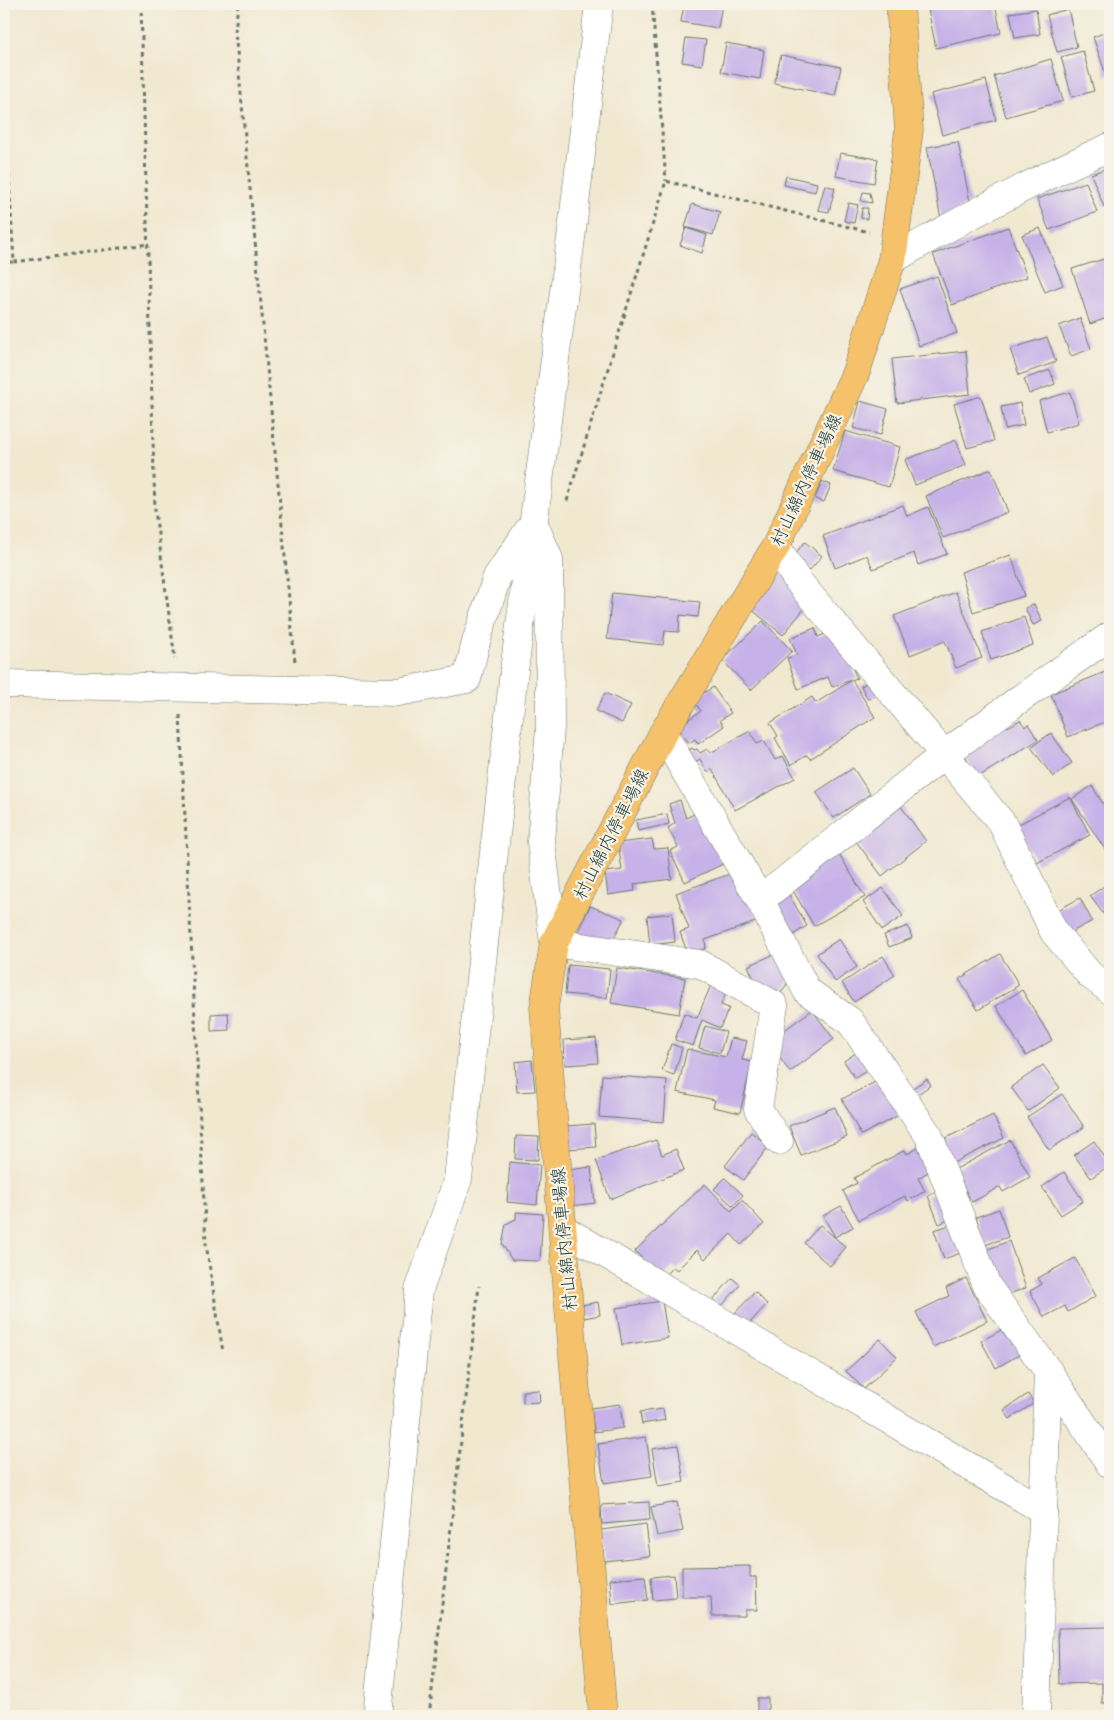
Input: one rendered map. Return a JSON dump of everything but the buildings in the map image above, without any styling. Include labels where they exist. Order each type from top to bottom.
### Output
[{"type":"main road","name":"村山綿内停車場線","points":[[603,1716],[544,1008],[554,943],[663,733],[776,546],[856,372],[893,249],[909,130],[900,4]]},
{"type":"street","points":[[377,1716],[387,1634],[419,1290],[458,1179],[514,671],[571,238],[599,4]]},
{"type":"street","points":[[893,249],[972,214],[1059,169],[1110,146]]},
{"type":"street","points":[[4,684],[398,692],[467,679],[476,642],[497,578],[533,522]]},
{"type":"street","points":[[533,522],[549,559],[550,728],[541,842],[554,943],[700,964],[774,1005],[758,1109],[779,1141]]},
{"type":"street","points":[[776,546],[797,580],[1002,823],[1054,932],[1090,974],[1110,990]]},
{"type":"street","points":[[760,900],[945,754],[1110,636]]},
{"type":"street","points":[[663,733],[760,900],[807,991],[850,1021],[929,1136],[987,1286],[1048,1371],[1110,1464]]},
{"type":"street","points":[[563,1229],[1043,1510]]},
{"type":"street","points":[[1036,1716],[1048,1371]]},
{"type":"path","points":[[141,4],[155,511],[179,687],[206,1244],[223,1352]]},
{"type":"path","points":[[238,4],[234,31],[298,690]]},
{"type":"path","points":[[566,502],[666,181],[652,4]]},
{"type":"path","points":[[4,95],[14,262]]},
{"type":"path","points":[[666,181],[893,249]]},
{"type":"path","points":[[4,262],[148,244]]},
{"type":"path","points":[[429,1716],[479,1286]]}]
